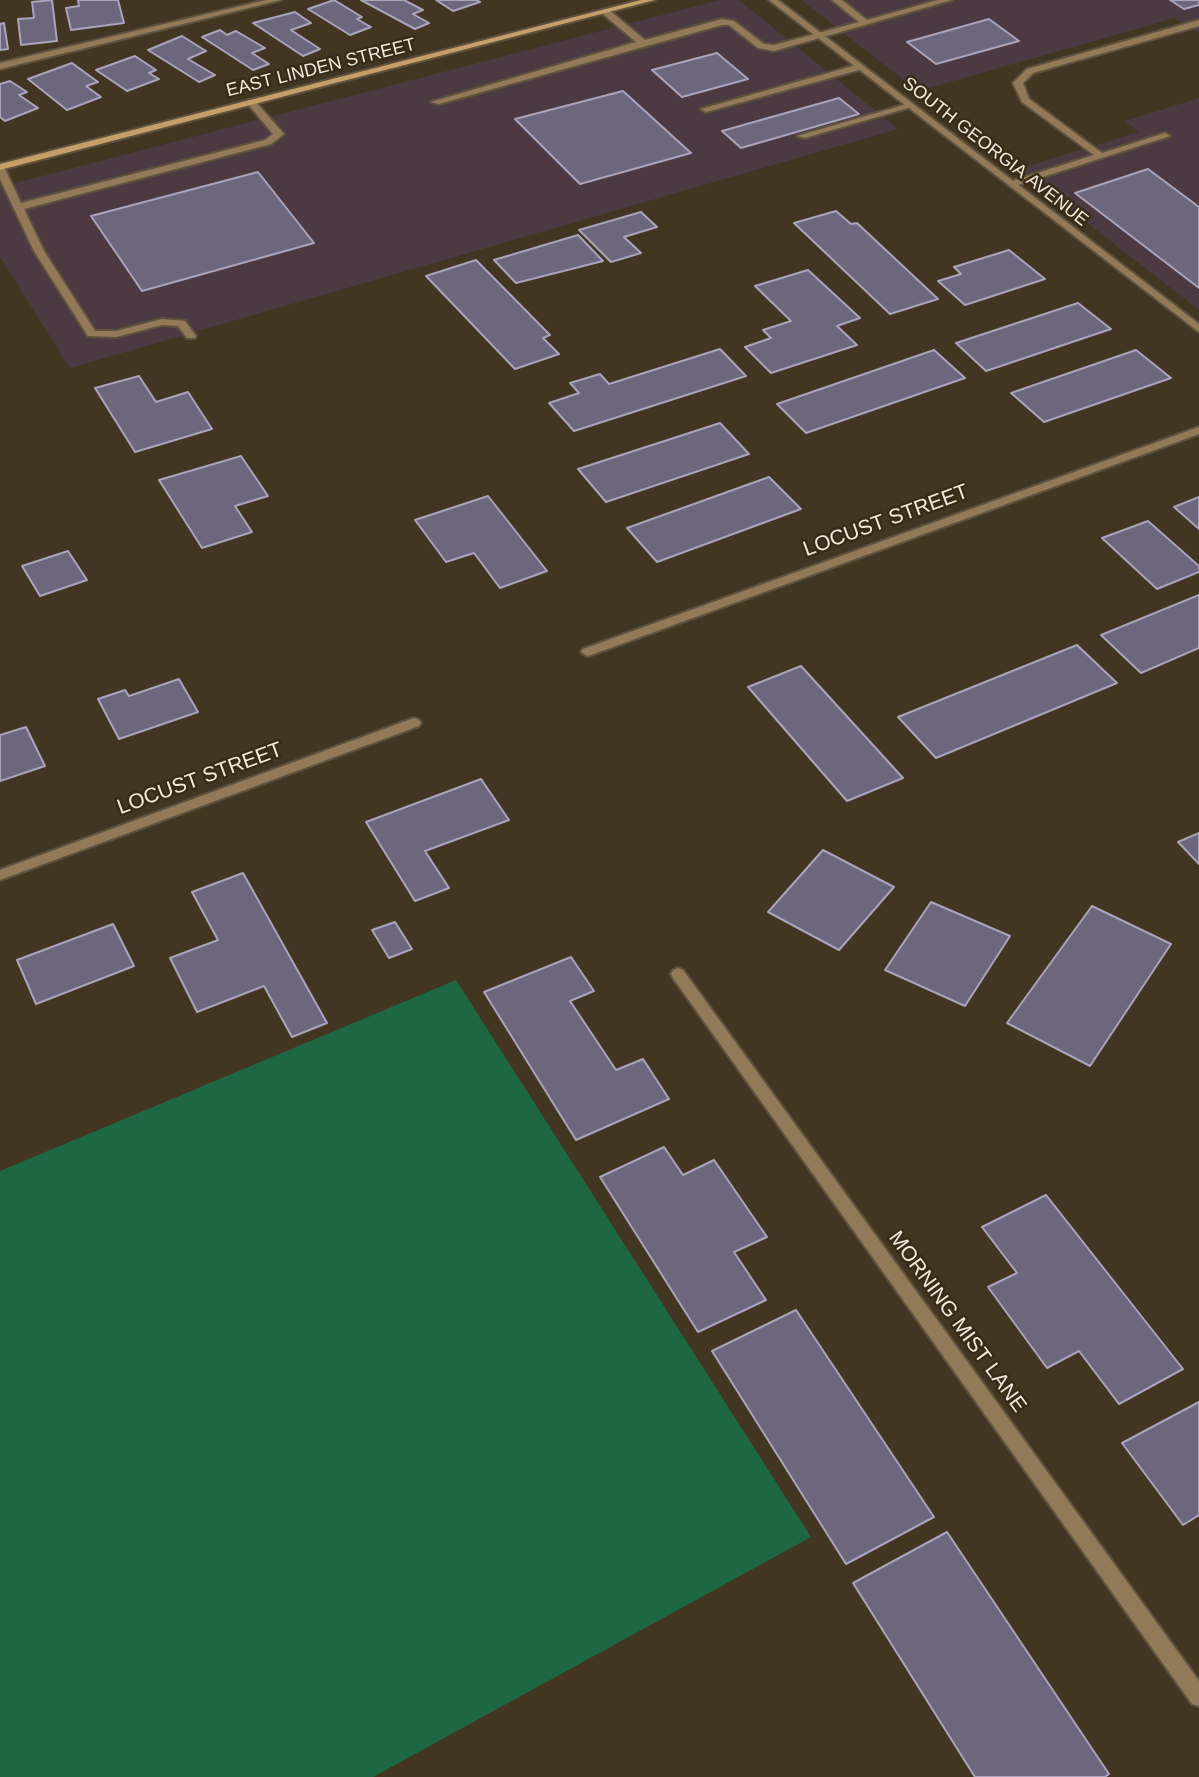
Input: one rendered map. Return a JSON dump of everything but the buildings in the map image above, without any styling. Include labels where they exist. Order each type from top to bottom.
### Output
[{"type":"main road","name":"EAST LINDEN STREET","points":[[0,168],[651,0]]},
{"type":"street","points":[[0,66],[277,0]]},
{"type":"street","name":"SOUTH GEORGIA AVENUE","points":[[773,0],[1199,329]]},
{"type":"street","points":[[836,0],[866,22]]},
{"type":"street","points":[[436,102],[722,22],[732,23],[761,46],[774,48],[948,0]]},
{"type":"street","points":[[606,12],[643,43]]},
{"type":"street","points":[[1101,156],[1025,100],[1018,83],[1030,71],[1199,23]]},
{"type":"street","points":[[706,109],[860,67]]},
{"type":"street","points":[[18,206],[268,142],[279,134],[251,102]]},
{"type":"street","points":[[802,136],[910,106]]},
{"type":"street","points":[[1012,184],[1165,136]]},
{"type":"street","points":[[0,168],[39,251],[92,334],[116,334],[162,322],[181,323],[191,335]]},
{"type":"street","name":"LOCUST STREET","points":[[587,652],[1199,430]]},
{"type":"street","name":"LOCUST STREET","points":[[0,875],[414,723]]},
{"type":"street","name":"MORNING MIST LANE","points":[[678,974],[1199,1697]]},
{"type":"shaded area","points":[[720,0],[739,0],[898,129],[70,368],[0,257],[0,187]]},
{"type":"shaded area","points":[[801,0],[1199,0],[1199,33],[1175,18],[918,91]]},
{"type":"shaded area","points":[[1199,98],[1199,310],[1018,169],[1139,132],[1125,121]]},
{"type":"green space","points":[[456,980],[811,1537],[373,1777],[0,1777],[0,1171]]}]
